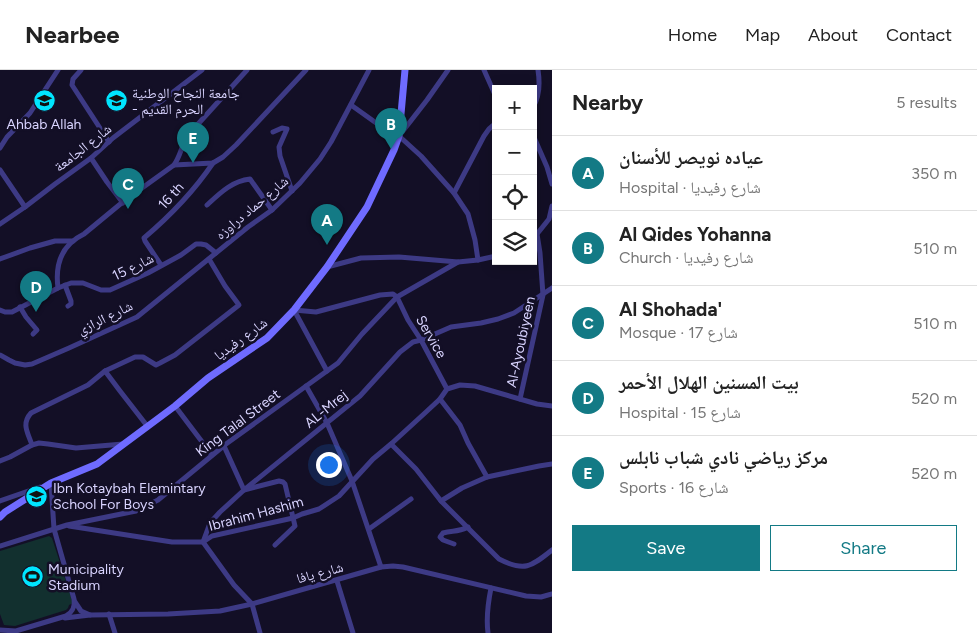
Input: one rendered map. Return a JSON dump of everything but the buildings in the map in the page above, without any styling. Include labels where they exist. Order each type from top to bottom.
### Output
[{"type":"main road","name":"شارع رفيديا","points":[[0,517],[51,483],[97,464],[126,444],[208,378],[267,338],[294,310],[327,267],[367,207],[394,150],[399,136],[405,70]]},
{"type":"street","points":[[0,148],[30,112],[58,70]]},
{"type":"street","points":[[81,70],[73,78],[72,85],[109,142]]},
{"type":"street","name":"شارع الجامعة","points":[[0,224],[26,208],[202,70]]},
{"type":"street","points":[[58,288],[56,275],[59,263],[63,252],[73,240],[174,165],[184,140],[248,70]]},
{"type":"street","points":[[174,165],[213,163],[228,153],[306,70]]},
{"type":"street","name":"شارع حماد دراوزه","points":[[209,259],[272,210],[305,178],[324,154],[369,70]]},
{"type":"street","points":[[399,136],[448,70]]},
{"type":"street","points":[[484,70],[492,88]]},
{"type":"street","points":[[537,97],[538,70]]},
{"type":"street","points":[[351,105],[379,125],[399,136],[421,156],[454,193],[468,214],[478,260]]},
{"type":"street","points":[[454,193],[484,136],[492,127]]},
{"type":"street","points":[[273,132],[282,128],[287,129],[279,147],[280,156],[292,191]]},
{"type":"street","points":[[537,144],[552,184]]},
{"type":"street","points":[[91,158],[123,203]]},
{"type":"street","name":"16 th","points":[[161,266],[144,238],[172,213],[213,163]]},
{"type":"street","points":[[0,170],[26,208]]},
{"type":"street","points":[[207,205],[222,191],[242,180],[250,178],[272,210]]},
{"type":"street","points":[[537,233],[549,218],[552,206]]},
{"type":"street","points":[[0,258],[55,241],[73,240]]},
{"type":"street","name":"Al-Ayoubiyeen","points":[[520,400],[543,295],[540,253],[537,242]]},
{"type":"street","name":"شارع 15","points":[[0,310],[10,312],[58,288],[75,282],[83,283],[98,290],[108,290],[148,273],[198,244],[206,245],[216,253]]},
{"type":"street","points":[[327,267],[361,258],[399,257],[458,262],[492,257]]},
{"type":"street","points":[[32,445],[25,424],[28,415],[88,385],[105,371],[138,357],[143,357],[153,364],[160,363],[181,350],[239,305],[209,259]]},
{"type":"street","name":"شارع الرازي","points":[[0,354],[8,360],[24,365],[32,364],[69,348],[137,317],[209,259]]},
{"type":"street","name":"King Talal Street","points":[[0,546],[66,525],[136,511],[158,500],[212,455],[338,363],[397,297],[458,262]]},
{"type":"street","points":[[65,285],[71,300],[71,304],[68,306]]},
{"type":"street","name":"AL-Mrej","points":[[203,542],[210,523],[220,512],[244,490],[360,396],[400,352],[413,342],[451,327],[498,320],[514,313],[552,288]]},
{"type":"street","points":[[294,310],[316,312],[380,295],[393,294],[397,297]]},
{"type":"street","name":"Service","points":[[397,297],[447,389]]},
{"type":"street","points":[[20,307],[37,330],[33,334]]},
{"type":"street","points":[[294,310],[327,371]]},
{"type":"street","points":[[105,371],[148,426]]},
{"type":"street","points":[[447,389],[460,385],[475,386],[520,400],[552,406]]},
{"type":"street","points":[[306,386],[327,423],[352,481],[381,567]]},
{"type":"street","name":"Ibrahim Hashim","points":[[66,525],[172,542],[203,542],[212,536],[293,518],[319,509],[338,496],[373,459],[440,398],[447,389]]},
{"type":"street","points":[[440,398],[460,425],[487,477]]},
{"type":"street","points":[[175,406],[212,455]]},
{"type":"street","points":[[0,461],[32,445],[44,443],[76,448],[126,444]]},
{"type":"street","points":[[391,444],[416,469],[441,501],[499,559],[508,564],[526,567],[552,550]]},
{"type":"street","points":[[224,446],[244,490],[279,481],[286,484],[295,526],[275,545]]},
{"type":"street","points":[[441,501],[462,488],[487,477],[552,464]]},
{"type":"street","points":[[0,501],[51,483],[54,529],[74,601],[81,611],[90,615]]},
{"type":"street","points":[[369,529],[411,499]]},
{"type":"street","points":[[454,544],[443,540],[440,537],[442,533],[461,531],[468,527]]},
{"type":"street","points":[[203,542],[234,585],[252,604],[260,633]]},
{"type":"street","name":"شارع يافا","points":[[55,619],[109,614],[168,614],[220,611],[252,604],[381,567],[393,566],[531,597],[552,594]]},
{"type":"street","points":[[337,580],[353,633]]},
{"type":"street","points":[[488,633],[488,605],[492,588]]},
{"type":"street","points":[[10,633],[70,614],[74,601]]},
{"type":"street","points":[[109,614],[115,633]]},
{"type":"street","points":[[0,630],[16,631]]},
{"type":"green space","name":"Municipality Stadium","points":[[49,536],[52,538],[73,603],[66,610],[15,626],[4,625],[0,614],[0,551]]},
{"type":"place","name":"Ahbab Allah","points":[[44,101]]},
{"type":"place","name":"جامعة النجاح الوطنية - الحرم القديم","points":[[116,101]]},
{"type":"place","name":"Al Qides Yohanna","points":[[391,149]]},
{"type":"place","name":"مركز رياضي نادي شباب نابلس","points":[[193,163]]},
{"type":"place","name":"Al Shohada'","points":[[128,209]]},
{"type":"place","name":"عياده نويصر للأسنان","points":[[327,245]]},
{"type":"place","name":"بيت المسنين الهلال الأحمر","points":[[36,312]]},
{"type":"place","name":"Ibn Kotaybah Elemintary School For Boys","points":[[37,496]]},
{"type":"place","name":"Municipality Stadium","points":[[32,577]]}]
